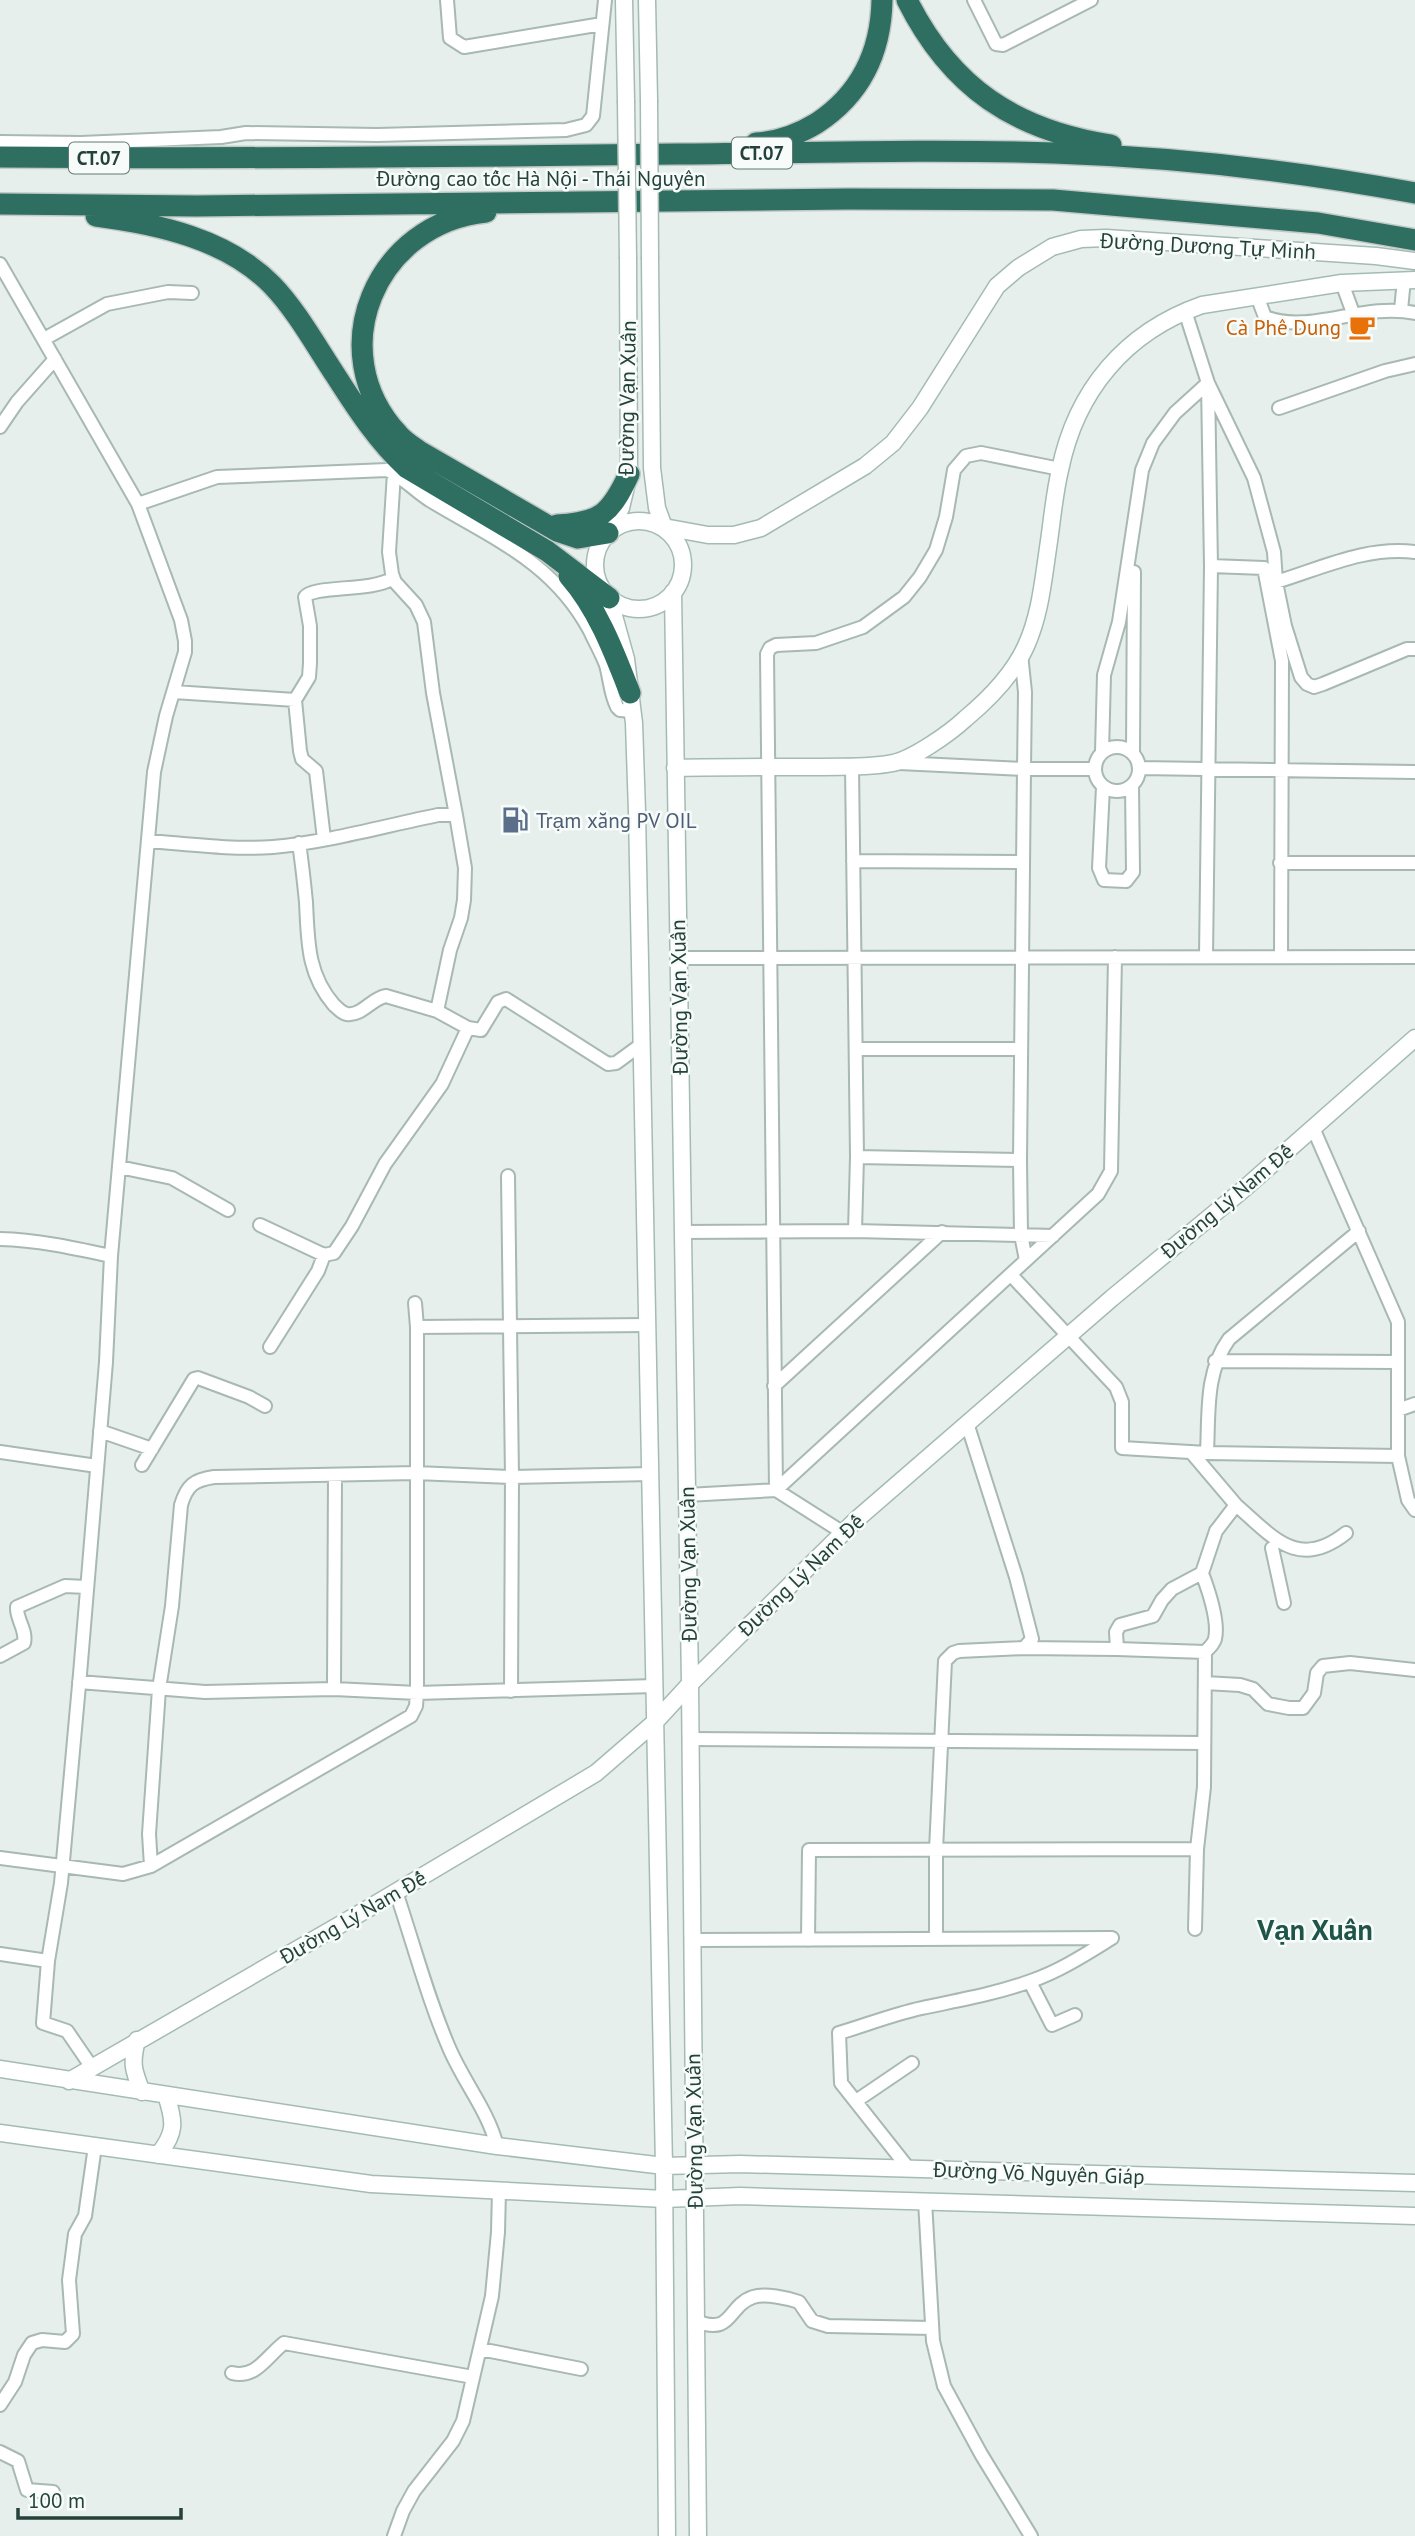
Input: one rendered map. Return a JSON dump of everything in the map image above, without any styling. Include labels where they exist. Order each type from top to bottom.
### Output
[{"type":"highway","points":[[224,159],[292,148],[762,143],[782,139],[835,111],[856,89],[870,64],[877,43],[882,0]]},
{"type":"highway","points":[[907,0],[951,68],[978,93],[1005,110],[1037,124],[1083,140],[1130,148],[1209,155],[1324,176]]},
{"type":"highway","name":"Đường cao tốc Hà Nội - Thái Nguyên","points":[[0,157],[224,159],[850,152],[1055,153],[1324,176],[1415,193]]},
{"type":"highway","points":[[608,533],[578,538],[547,525],[419,451],[399,435],[384,415],[367,378],[362,356],[362,335],[373,291],[383,273],[398,255],[422,234],[459,217],[483,213],[660,212],[849,199]]},
{"type":"highway","name":"Đường cao tốc Hà Nội - Thái Nguyên","points":[[0,204],[197,206],[849,199],[1053,200],[1318,223],[1415,240]]},
{"type":"highway","points":[[0,212],[98,216],[143,223],[173,231],[224,251],[271,285],[307,332],[369,428],[407,468],[547,551],[609,598]]},
{"type":"highway","points":[[547,525],[575,524],[605,512],[617,500],[629,474]]},
{"type":"highway","points":[[547,551],[575,583],[595,612],[611,644],[631,702]]},
{"type":"main road","name":"Đường Vạn Xuân","points":[[608,533],[621,508],[629,474],[624,0]]},
{"type":"main road","name":"Đường Vạn Xuân","points":[[647,0],[652,468],[657,508],[664,527]]},
{"type":"main road","name":"Đường Dương Tự Minh","points":[[664,527],[708,535],[734,535],[761,528],[864,466],[893,443],[920,408],[997,286],[1018,268],[1052,247],[1081,239],[1107,237],[1415,261]]},
{"type":"main road","name":"Đường Dương Tự Minh","points":[[675,768],[895,763],[954,730],[981,706],[1003,681],[1021,654],[1041,603],[1060,469],[1068,438],[1082,405],[1097,380],[1114,360],[1142,335],[1185,311],[1202,305],[1342,283],[1410,279]]},
{"type":"main road","points":[[635,520],[650,521],[664,527],[675,538],[681,551],[684,566],[681,581],[662,603],[649,608],[621,606],[609,598],[600,586],[595,566],[599,545],[608,533],[620,524],[635,520]]},
{"type":"main road","name":"Đường Vạn Xuân","points":[[673,592],[691,1739],[698,2536]]},
{"type":"main road","name":"Đường Vạn Xuân","points":[[609,598],[626,659],[637,812],[664,2166],[667,2536]]},
{"type":"main road","name":"Đường Lý Nam Đế","points":[[69,2081],[596,1773],[655,1722],[842,1532],[1068,1336],[1245,1188],[1415,1038]]},
{"type":"main road","points":[[137,2040],[132,2058],[133,2070],[142,2092]]},
{"type":"main road","name":"Đường Võ Nguyên Giáp","points":[[0,2069],[497,2146],[664,2166],[909,2169],[1415,2183]]},
{"type":"main road","points":[[158,2155],[172,2136],[173,2125],[166,2095]]},
{"type":"main road","name":"Đường Võ Nguyên Giáp","points":[[0,2133],[371,2184],[664,2199],[740,2196],[1415,2216]]},
{"type":"main road","points":[[946,2202],[947,2171]]},
{"type":"street","points":[[447,0],[450,38],[464,47],[601,24]]},
{"type":"street","points":[[0,142],[81,143],[221,137],[246,133],[377,135],[566,130],[586,125],[593,116],[601,24],[606,0]]},
{"type":"street","points":[[974,0],[999,45],[1091,0]]},
{"type":"street","points":[[0,264],[138,504],[181,620],[185,642],[185,652],[154,772],[111,1256],[100,1431],[79,1682],[62,1867],[48,1961],[43,2023],[67,2031],[93,2069]]},
{"type":"street","points":[[1401,310],[1410,279]]},
{"type":"street","points":[[1342,283],[1353,313]]},
{"type":"street","points":[[44,340],[107,304],[168,292],[192,293]]},
{"type":"street","points":[[1256,296],[1265,317],[1297,324],[1388,309],[1415,313]]},
{"type":"street","points":[[1185,311],[1208,383],[1254,478],[1272,544],[1269,568],[1282,661],[1281,957]]},
{"type":"street","points":[[0,427],[19,400],[55,359]]},
{"type":"street","points":[[1279,408],[1385,371],[1415,364]]},
{"type":"street","points":[[1134,532],[1133,754],[1139,768],[1132,786],[1121,791],[1103,787],[1095,769],[1102,752],[1104,674],[1119,622],[1142,470],[1153,443],[1175,413],[1208,383]]},
{"type":"street","points":[[1206,957],[1211,566],[1208,383]]},
{"type":"street","points":[[776,1490],[767,654],[770,648],[776,645],[816,643],[850,632],[878,617],[904,597],[936,550],[946,517],[954,470],[967,456],[981,453],[1060,469]]},
{"type":"street","points":[[138,504],[226,476],[387,470],[545,572],[564,593],[589,629],[604,659],[617,706],[620,710],[631,702]]},
{"type":"street","points":[[394,474],[389,552],[393,578],[416,605],[424,622],[433,693],[465,868],[461,918],[450,950],[437,1011]]},
{"type":"street","points":[[1276,582],[1361,555],[1388,550],[1415,552]]},
{"type":"street","points":[[1211,566],[1269,568]]},
{"type":"street","points":[[1269,568],[1276,582],[1285,626],[1301,677],[1307,684],[1314,687],[1407,649],[1415,649]]},
{"type":"street","points":[[324,839],[316,771],[302,759],[295,700],[309,677],[310,626],[304,604],[307,593],[357,587],[393,578]]},
{"type":"street","points":[[1021,654],[1025,692],[1020,1160],[1021,1235],[1027,1261]]},
{"type":"street","points":[[174,692],[295,700]]},
{"type":"street","points":[[1102,752],[1121,747],[1133,754]]},
{"type":"street","points":[[895,763],[1024,769],[1095,769]]},
{"type":"street","points":[[852,766],[857,1157],[855,1231]]},
{"type":"street","points":[[1139,768],[1415,772]]},
{"type":"street","points":[[1103,787],[1099,868],[1104,880],[1125,881],[1133,872],[1132,786]]},
{"type":"street","points":[[148,841],[225,847],[272,847],[438,815],[456,816]]},
{"type":"street","points":[[299,843],[308,949],[326,995],[341,1012],[354,1014],[378,998],[386,996],[437,1011],[468,1028],[481,1030],[498,1002],[506,999],[608,1064],[616,1063],[642,1044]]},
{"type":"street","points":[[852,861],[1022,862]]},
{"type":"street","points":[[1280,863],[1415,863]]},
{"type":"street","points":[[776,1490],[1098,1194],[1111,1171],[1115,957]]},
{"type":"street","points":[[678,958],[1415,957]]},
{"type":"street","points":[[260,1225],[287,1240],[324,1255],[330,1255],[337,1250],[385,1164],[442,1084],[468,1028]]},
{"type":"street","points":[[856,1049],[1021,1049]]},
{"type":"street","points":[[1312,1128],[1398,1322],[1398,1456],[1408,1500],[1415,1510]]},
{"type":"street","points":[[857,1157],[1020,1160]]},
{"type":"street","points":[[119,1167],[172,1178],[228,1210]]},
{"type":"street","points":[[508,1176],[512,1477],[511,1691]]},
{"type":"street","points":[[683,1232],[855,1231],[1053,1236]]},
{"type":"street","points":[[1207,1453],[1210,1384],[1216,1361],[1229,1339],[1359,1231]]},
{"type":"street","points":[[774,1385],[942,1233]]},
{"type":"street","points":[[0,1239],[61,1244],[111,1256]]},
{"type":"street","points":[[270,1347],[318,1271],[324,1255]]},
{"type":"street","points":[[1011,1275],[1116,1387],[1120,1394],[1122,1448],[1207,1453],[1398,1456]]},
{"type":"street","points":[[0,1858],[123,1874],[150,1866],[411,1716],[416,1706],[415,1303]]},
{"type":"street","points":[[417,1326],[648,1325]]},
{"type":"street","points":[[1216,1361],[1398,1362]]},
{"type":"street","points":[[142,1465],[192,1381],[198,1378],[249,1397],[265,1406]]},
{"type":"street","points":[[1398,1410],[1415,1404]]},
{"type":"street","points":[[967,1423],[1032,1639],[1024,1648]]},
{"type":"street","points":[[100,1431],[152,1448]]},
{"type":"street","points":[[0,1452],[97,1466]]},
{"type":"street","points":[[1191,1452],[1271,1541],[1284,1603]]},
{"type":"street","points":[[150,1866],[149,1834],[159,1689],[172,1606],[181,1505],[190,1484],[198,1479],[214,1477],[650,1474]]},
{"type":"street","points":[[334,1689],[335,1475]]},
{"type":"street","points":[[687,1495],[776,1490],[842,1532]]},
{"type":"street","points":[[1195,1929],[1197,1849],[1204,1787],[1205,1652],[1212,1645],[1215,1635],[1212,1608],[1202,1573],[1216,1531],[1236,1505]]},
{"type":"street","points":[[1271,1541],[1305,1551],[1325,1548],[1346,1533]]},
{"type":"street","points":[[1117,1649],[1118,1627],[1153,1616],[1172,1590],[1202,1573]]},
{"type":"street","points":[[0,1656],[24,1643],[25,1634],[17,1607],[65,1586],[87,1587]]},
{"type":"street","points":[[936,1939],[936,1850],[944,1667],[948,1656],[958,1651],[1024,1648],[1205,1652]]},
{"type":"street","points":[[1205,1683],[1240,1685],[1253,1689],[1268,1704],[1303,1708],[1314,1693],[1317,1673],[1323,1666],[1350,1663],[1415,1670]]},
{"type":"street","points":[[79,1682],[205,1692],[334,1689],[416,1693],[655,1686]]},
{"type":"street","points":[[691,1739],[1204,1743]]},
{"type":"street","points":[[808,1940],[809,1850],[1197,1849]]},
{"type":"street","points":[[396,1892],[442,2031],[457,2066],[490,2120],[497,2146]]},
{"type":"street","points":[[692,1940],[1111,1938],[1079,1959],[1030,1982],[990,1995],[921,2008],[839,2033],[841,2083],[909,2169]]},
{"type":"street","points":[[0,1954],[48,1961]]},
{"type":"street","points":[[1030,1982],[1052,2025],[1075,2015]]},
{"type":"street","points":[[856,2101],[912,2063]]},
{"type":"street","points":[[0,2404],[15,2382],[28,2348],[36,2341],[65,2342],[73,2334],[69,2280],[75,2234],[85,2216],[95,2147]]},
{"type":"street","points":[[394,2536],[414,2491],[458,2433],[492,2296],[499,2190]]},
{"type":"street","points":[[925,2201],[932,2328],[935,2355],[944,2386],[981,2454],[1031,2536]]},
{"type":"street","points":[[696,2321],[709,2326],[723,2325],[747,2300],[763,2296],[799,2302],[812,2321],[828,2326],[932,2328]]},
{"type":"street","points":[[232,2373],[241,2376],[251,2373],[284,2343],[473,2377]]},
{"type":"street","points":[[480,2349],[581,2369]]},
{"type":"street","points":[[0,2452],[18,2461],[27,2490],[53,2492]]},
{"type":"place","name":"Cà Phê Dung","points":[[1362,327]]},
{"type":"place","name":"Trạm xăng PV OIL","points":[[515,820]]},
{"type":"district","name":"Vạn Xuân","points":[[1315,1929]]}]
